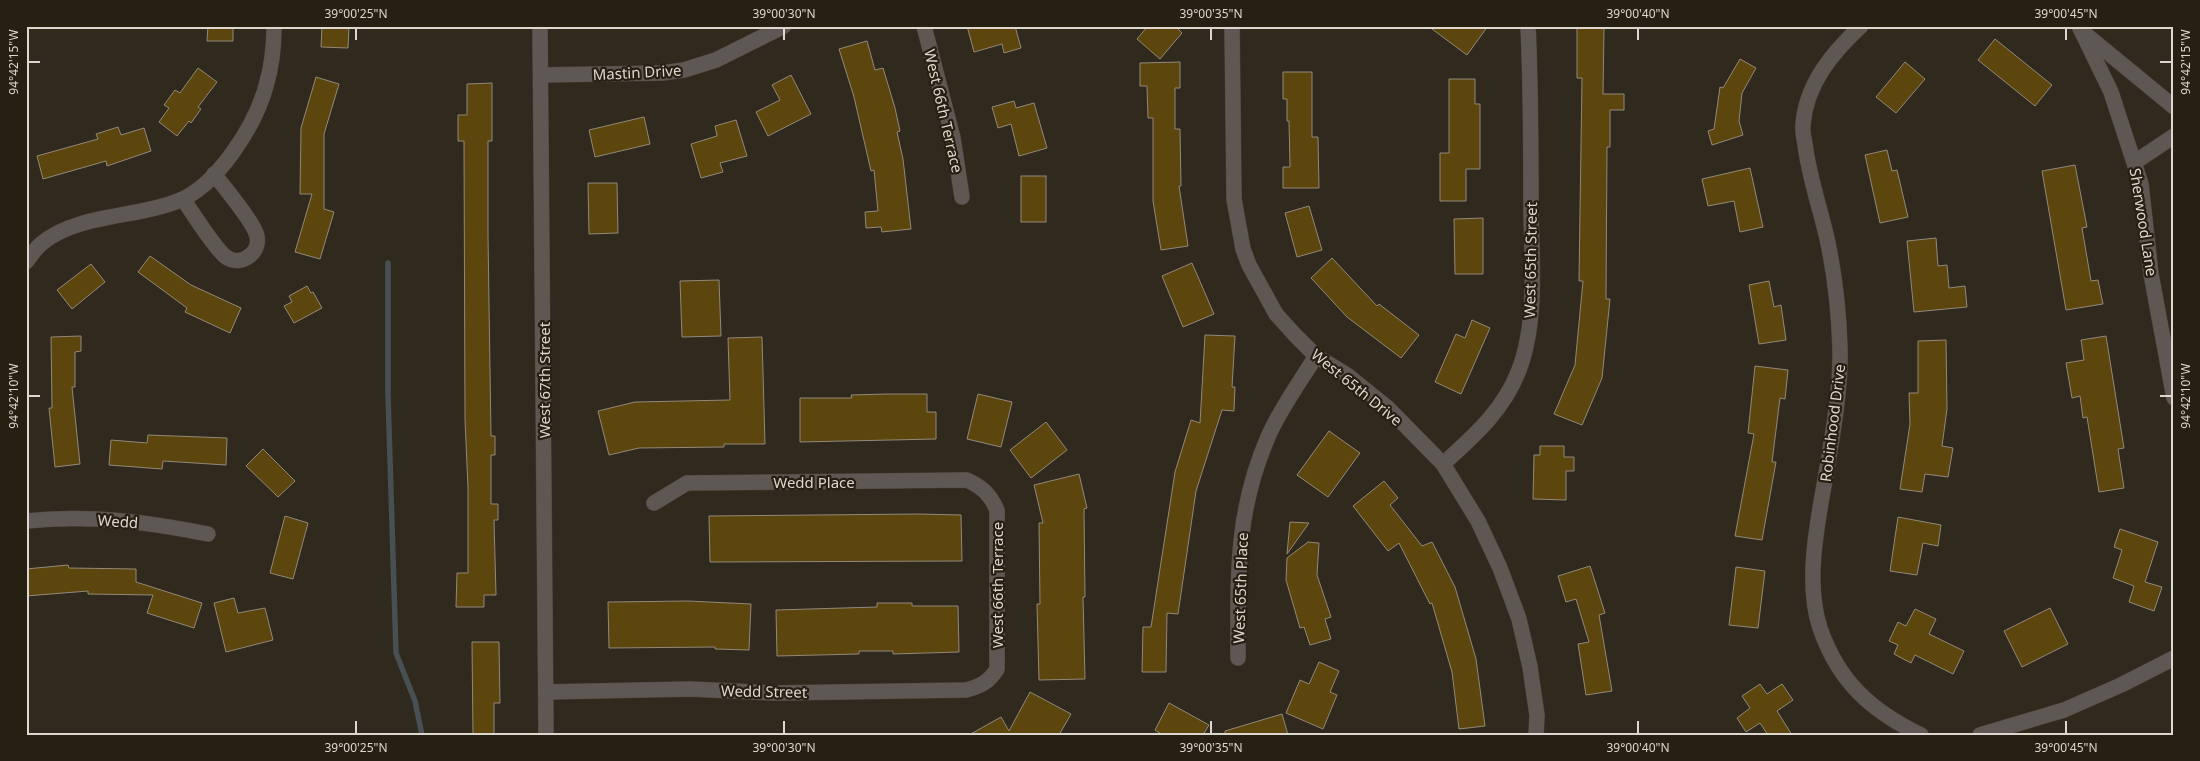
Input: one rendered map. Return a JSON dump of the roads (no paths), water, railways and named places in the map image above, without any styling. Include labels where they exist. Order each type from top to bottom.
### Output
[{"type":"street","points":[[26,262],[40,245],[58,233],[88,222],[141,212],[182,199],[198,190],[235,148],[256,113],[266,87],[274,51],[274,26]]},
{"type":"street","name":"West 67th Street","points":[[540,26],[546,735]]},
{"type":"street","name":"Mastin Drive","points":[[541,75],[662,73],[684,70],[716,60],[784,26]]},
{"type":"street","name":"West 66th Terrace","points":[[924,26],[953,138],[962,197]]},
{"type":"street","name":"West 65th Drive","points":[[1232,26],[1234,199],[1243,249],[1265,297],[1276,314],[1316,356],[1347,375],[1388,408],[1443,464],[1478,521],[1500,568],[1518,619],[1530,667],[1537,715],[1536,735]]},
{"type":"street","name":"West 65th Street","points":[[1443,464],[1485,426],[1504,400],[1519,371],[1528,339],[1532,280],[1528,26]]},
{"type":"street","name":"Robinhood Drive","points":[[1861,26],[1840,46],[1820,72],[1808,98],[1802,126],[1807,162],[1828,244],[1834,280],[1840,348],[1838,388],[1814,554],[1814,590],[1820,626],[1833,660],[1850,684],[1894,722],[1922,735]]},
{"type":"street","points":[[2078,27],[2174,107]]},
{"type":"street","name":"Sherwood Lane","points":[[2078,27],[2111,92],[2141,184],[2151,274],[2174,398]]},
{"type":"street","points":[[2135,162],[2174,136]]},
{"type":"street","points":[[182,199],[225,256],[238,260],[250,256],[257,245],[256,232],[214,174]]},
{"type":"street","name":"West 65th Place","points":[[1238,658],[1238,566],[1242,520],[1252,480],[1268,436],[1316,356]]},
{"type":"street","name":"Wedd Place","points":[[654,503],[687,483],[966,480],[978,486]]},
{"type":"street","name":"West 66th Terrace","points":[[978,486],[991,496],[997,510],[997,669],[990,680],[982,686]]},
{"type":"street","name":"Wedd","points":[[26,521],[68,519],[124,520],[208,534]]},
{"type":"street","points":[[1980,735],[2064,710],[2121,685],[2174,658]]},
{"type":"street","name":"Wedd Street","points":[[546,692],[690,689],[776,693],[966,690],[982,686]]},
{"type":"waterway","points":[[388,263],[388,395],[396,653],[415,701],[422,735]]}]
